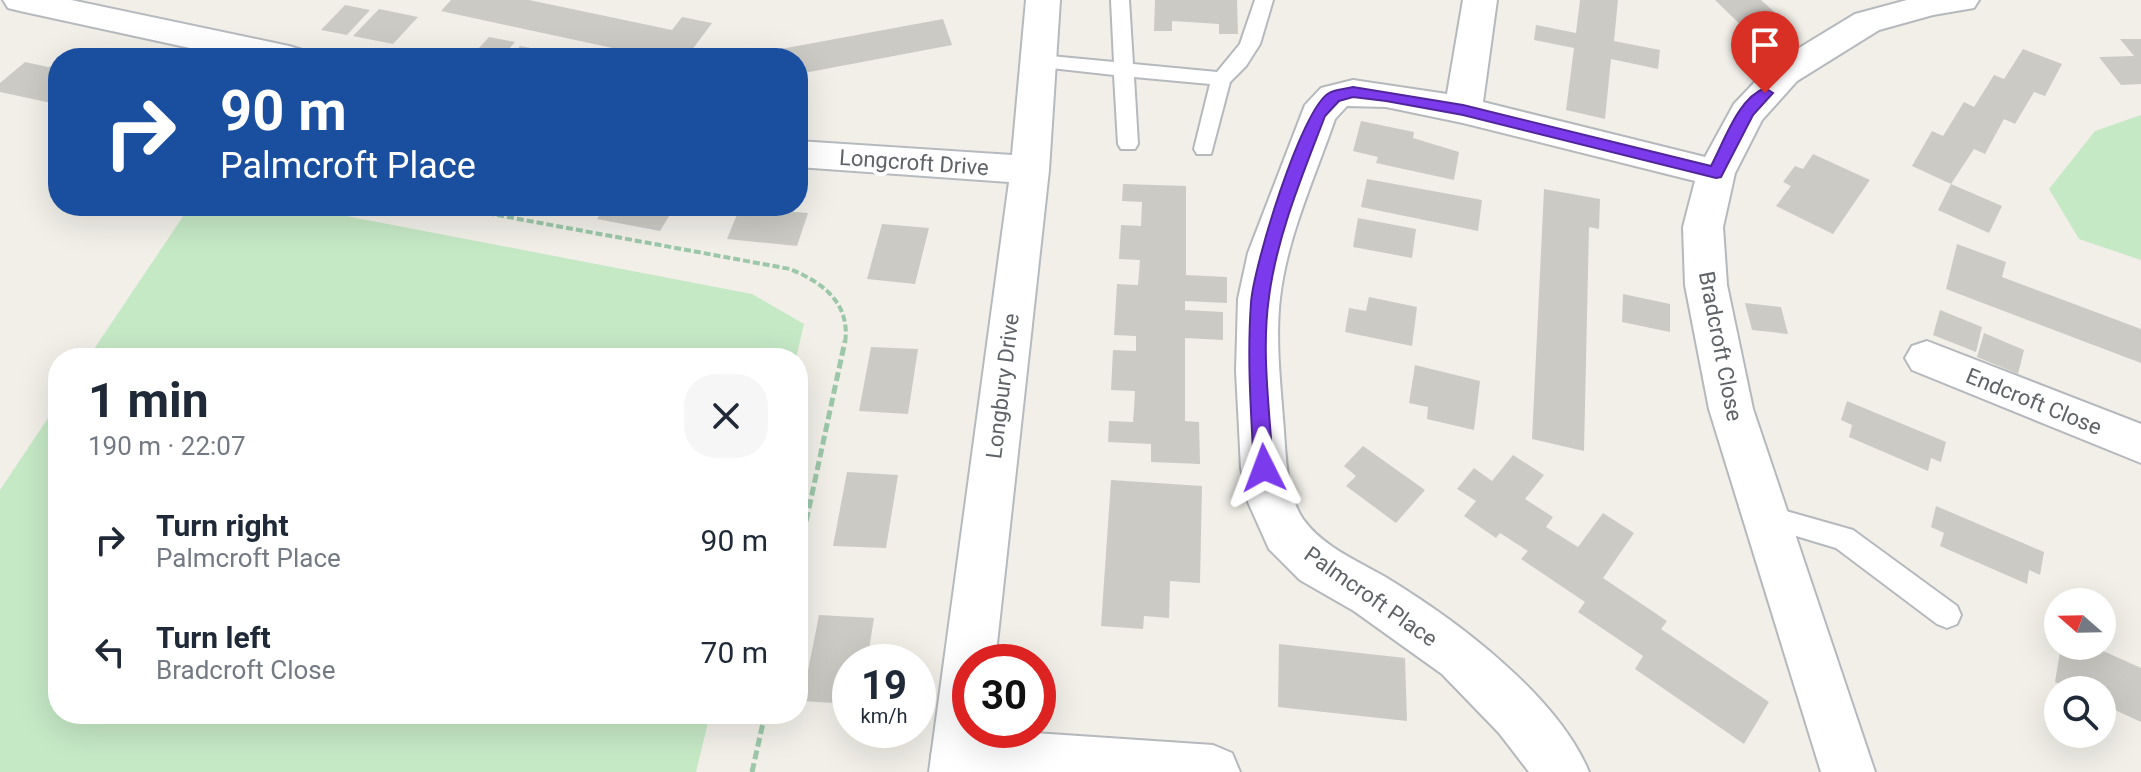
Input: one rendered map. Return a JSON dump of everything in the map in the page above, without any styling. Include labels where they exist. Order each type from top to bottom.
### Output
[{"type":"street","points":[[20,0],[243,48]]},
{"type":"street","name":"Longbury Drive","points":[[957,764],[1030,170],[1043,0]]},
{"type":"street","points":[[1463,110],[1480,0]]},
{"type":"street","name":"Bradcroft Close","points":[[1848,772],[1731,409],[1706,285],[1703,227],[1716,173],[1747,113],[1784,73],[1853,11],[1962,0]]},
{"type":"street","name":"Palmcroft Place","points":[[1562,772],[1518,715],[1460,657],[1371,595],[1317,564],[1286,534],[1272,502],[1264,468],[1258,371],[1259,299],[1268,253],[1318,114],[1334,97],[1353,92],[1463,110],[1716,173]]},
{"type":"street","name":"Longcroft Drive","points":[[808,155],[1030,170]]},
{"type":"street","name":"Endcroft Close","points":[[1927,358],[2141,444]]},
{"type":"street","points":[[957,764],[1213,772]]},
{"type":"lane","points":[[1120,0],[1128,144]]},
{"type":"lane","points":[[1204,149],[1221,79],[1240,62],[1254,40],[1264,0]]},
{"type":"lane","points":[[1040,61],[1221,79]]},
{"type":"lane","points":[[1765,516],[1844,538],[1947,615]]},
{"type":"path","points":[[502,216],[790,269],[818,280],[833,292],[842,307],[846,337],[808,513]]},
{"type":"path","points":[[752,772],[763,724]]},
{"type":"green space","points":[[2141,115],[2141,260],[2079,239],[2049,189],[2095,131]]},
{"type":"green space","points":[[183,216],[346,216],[752,294],[804,324],[798,348],[95,348]]},
{"type":"green space","points":[[48,418],[48,724],[708,724],[696,772],[0,772],[0,490]]},
{"type":"building","points":[[451,0],[529,0],[672,30],[682,17],[712,23],[693,48],[613,48],[441,11]]},
{"type":"building","points":[[1155,0],[1237,0],[1238,34],[1219,34],[1219,24],[1172,21],[1172,31],[1154,31]]},
{"type":"building","points":[[1580,0],[1618,0],[1614,41],[1660,50],[1658,69],[1611,59],[1605,119],[1566,110],[1574,48],[1534,40],[1536,25],[1576,33]]},
{"type":"building","points":[[1715,0],[1761,0],[1780,17],[1771,19],[1777,25],[1749,33]]},
{"type":"building","points":[[345,5],[370,10],[347,35],[321,30]]},
{"type":"building","points":[[379,9],[418,17],[393,44],[353,36]]},
{"type":"building","points":[[943,19],[952,45],[808,72],[808,48],[786,48]]},
{"type":"building","points":[[489,37],[515,42],[510,48],[479,48]]},
{"type":"building","points":[[2120,39],[2141,39],[2141,84],[2121,85],[2099,57],[2134,56]]},
{"type":"building","points":[[2023,49],[2062,64],[2045,96],[2034,92],[2015,124],[2004,119],[1985,154],[1974,149],[1951,184],[1912,166],[1932,131],[1943,136],[1964,102],[1974,107],[1994,75],[2004,79]]},
{"type":"building","points":[[25,62],[48,67],[48,102],[0,92],[0,83]]},
{"type":"building","points":[[1361,121],[1414,132],[1413,138],[1459,152],[1454,180],[1376,163],[1378,157],[1353,151]]},
{"type":"building","points":[[1813,154],[1870,180],[1833,234],[1776,206],[1791,186],[1783,182],[1795,166],[1803,169]]},
{"type":"building","points":[[1367,179],[1482,200],[1478,231],[1361,207]]},
{"type":"building","points":[[1123,184],[1186,186],[1186,275],[1227,277],[1227,303],[1185,301],[1185,310],[1223,312],[1223,340],[1185,338],[1185,421],[1199,422],[1200,464],[1151,462],[1151,444],[1108,442],[1109,421],[1133,422],[1134,409],[1135,391],[1111,390],[1113,350],[1136,351],[1136,336],[1114,335],[1117,284],[1138,285],[1140,260],[1119,259],[1121,225],[1141,226],[1142,202],[1122,201]]},
{"type":"building","points":[[1951,184],[2002,206],[1989,233],[1938,210]]},
{"type":"building","points":[[1544,189],[1600,199],[1599,229],[1589,227],[1584,451],[1532,439]]},
{"type":"building","points":[[599,216],[669,216],[660,231],[597,219]]},
{"type":"building","points":[[736,216],[807,216],[797,246],[727,239]]},
{"type":"building","points":[[1358,218],[1416,229],[1412,258],[1353,247]]},
{"type":"building","points":[[882,224],[929,228],[915,284],[867,279]]},
{"type":"building","points":[[1957,244],[2006,262],[2002,277],[2141,329],[2141,363],[1946,289]]},
{"type":"building","points":[[1623,294],[1670,304],[1670,332],[1622,322]]},
{"type":"building","points":[[1369,297],[1417,307],[1412,346],[1345,332],[1349,308],[1366,311]]},
{"type":"building","points":[[1745,303],[1781,307],[1788,334],[1752,330]]},
{"type":"building","points":[[1940,310],[1982,327],[1976,352],[1933,335]]},
{"type":"building","points":[[1984,333],[2024,350],[2018,374],[1977,357]]},
{"type":"building","points":[[871,347],[918,349],[908,414],[859,411]]},
{"type":"building","points":[[1415,365],[1480,381],[1474,430],[1427,419],[1428,407],[1409,403]]},
{"type":"building","points":[[1847,401],[1946,442],[1941,462],[1931,458],[1928,471],[1849,437],[1852,425],[1841,420]]},
{"type":"building","points":[[1363,446],[1425,490],[1396,523],[1346,486],[1356,476],[1344,466]]},
{"type":"building","points":[[1513,455],[1544,475],[1525,499],[1553,517],[1546,527],[1578,547],[1603,513],[1634,533],[1603,578],[1667,621],[1661,629],[1769,702],[1744,744],[1635,669],[1643,656],[1578,612],[1585,602],[1521,559],[1528,551],[1500,533],[1496,538],[1464,516],[1476,501],[1457,489],[1474,468],[1492,481]]},
{"type":"building","points":[[847,472],[898,475],[886,548],[833,546]]},
{"type":"building","points":[[1111,480],[1202,486],[1200,583],[1170,581],[1169,618],[1144,616],[1143,629],[1101,626]]},
{"type":"building","points":[[1936,506],[2044,552],[2040,575],[2029,570],[2027,584],[1940,546],[1944,533],[1931,527]]},
{"type":"building","points":[[819,615],[874,618],[870,644],[832,644],[832,703],[808,701],[808,671]]},
{"type":"building","points":[[1279,644],[1405,658],[1407,721],[1278,707]]},
{"type":"building","points":[[2116,657],[2141,668],[2141,722],[2116,710],[2116,676],[2056,676],[2059,660],[2116,660]]},
{"type":"route","points":[[1264,468],[1258,371],[1259,299],[1268,253],[1305,147],[1318,114],[1334,97],[1353,92],[1386,95],[1463,110],[1716,173],[1747,113],[1765,93]]}]
